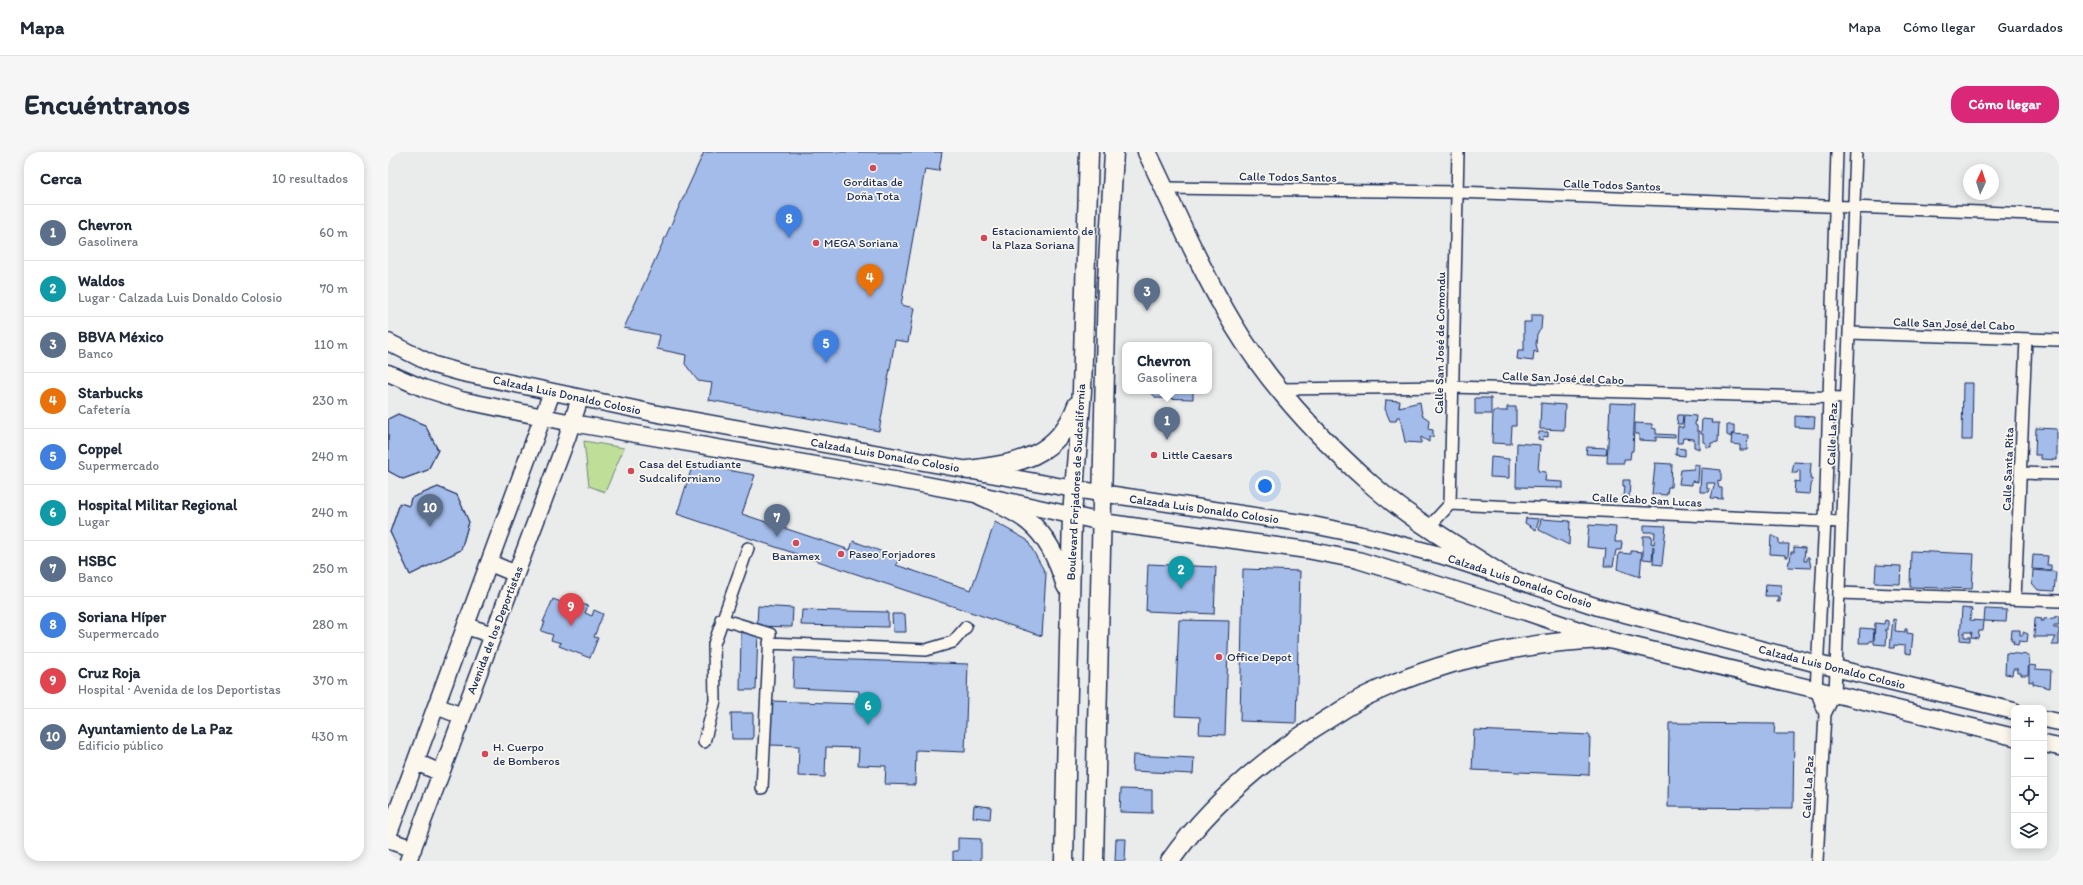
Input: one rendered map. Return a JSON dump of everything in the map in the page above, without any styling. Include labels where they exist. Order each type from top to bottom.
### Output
[{"type":"main road","points":[[1088,156],[1093,167],[1101,166],[1107,152]]},
{"type":"main road","name":"Boulevard Forjadores de Sudcalifornia","points":[[1094,861],[1097,792],[1106,281],[1114,152]]},
{"type":"main road","points":[[1146,152],[1208,282],[1234,326],[1279,389],[1319,434],[1371,485],[1429,527],[1502,575]]},
{"type":"main road","name":"Boulevard Forjadores de Sudcalifornia","points":[[1064,861],[1067,791],[1072,515],[1082,391],[1088,156]]},
{"type":"main road","points":[[1085,244],[1094,237],[1099,238],[1101,241],[1106,281]]},
{"type":"main road","name":"Calzada Luis Donaldo Colosio","points":[[388,342],[434,365],[552,392],[664,415],[1102,494],[1308,524],[1367,536],[1428,552],[1598,607],[1836,669],[2011,711]]},
{"type":"main road","name":"Calzada Luis Donaldo Colosio","points":[[388,373],[423,388],[461,400],[572,423],[980,495],[1102,522],[1307,550],[1358,560],[1511,607],[1605,639],[2011,736]]},
{"type":"main road","points":[[968,470],[1004,466],[1040,453],[1055,442],[1071,420],[1082,391]]},
{"type":"main road","points":[[388,836],[552,392]]},
{"type":"main road","name":"Avenida de los Deportistas","points":[[411,855],[580,398]]},
{"type":"main road","points":[[862,473],[886,468],[891,463],[894,456]]},
{"type":"main road","points":[[980,495],[1016,513],[1029,522],[1038,531],[1060,564],[1071,600]]},
{"type":"main road","points":[[490,563],[516,574]]},
{"type":"main road","points":[[466,626],[493,635]]},
{"type":"main road","points":[[1170,861],[1185,840],[1244,779],[1299,737],[1367,696],[1436,669],[1508,649],[1577,640],[1605,639]]},
{"type":"main road","points":[[436,706],[462,716]]},
{"type":"main road","points":[[2047,720],[2059,722]]},
{"type":"main road","points":[[2047,745],[2059,747]]},
{"type":"main road","points":[[416,762],[441,773]]},
{"type":"main road","points":[[1067,791],[1097,792]]},
{"type":"main road","points":[[388,840],[411,855]]},
{"type":"street","name":"Calle San José de Comondu","points":[[1450,504],[1451,388],[1458,152]]},
{"type":"street","name":"Calle La Paz","points":[[1825,714],[1816,690],[1825,521],[1837,152]]},
{"type":"street","name":"Calle La Paz","points":[[1817,861],[1825,714],[1835,694],[1840,593],[1852,206],[1856,152]]},
{"type":"street","name":"Calle Todos Santos","points":[[1164,188],[1457,192],[1835,205],[2059,215]]},
{"type":"street","name":"Calle San José del Cabo","points":[[1848,333],[2059,340]]},
{"type":"street","name":"Calle Santa Rita","points":[[2015,599],[2026,340]]},
{"type":"street","name":"Calle San José del Cabo","points":[[1279,389],[1451,388],[1846,398]]},
{"type":"street","points":[[2020,473],[2059,474]]},
{"type":"street","points":[[1429,527],[1450,504]]},
{"type":"street","name":"Calle Cabo San Lucas","points":[[1450,504],[1842,522]]},
{"type":"street","points":[[704,742],[715,701],[714,644],[748,548]]},
{"type":"street","points":[[1840,593],[2059,601]]},
{"type":"street","points":[[722,620],[770,634],[762,788]]},
{"type":"street","points":[[770,643],[926,650],[953,642],[966,627]]},
{"type":"green space","points":[[584,441],[624,448],[605,492],[589,486]]},
{"type":"building","points":[[704,152],[942,152],[939,171],[925,169],[901,305],[914,308],[908,342],[895,340],[879,431],[709,400],[712,383],[698,381],[685,364],[686,355],[657,349],[660,335],[624,328]]},
{"type":"building","points":[[1531,315],[1542,315],[1541,329],[1537,334],[1536,344],[1538,353],[1534,351],[1533,361],[1517,359],[1518,350],[1524,350],[1524,322],[1531,322]]},
{"type":"building","points":[[1963,383],[1973,383],[1972,440],[1962,440]]},
{"type":"building","points":[[1153,394],[1193,394],[1193,399],[1156,398]]},
{"type":"building","points":[[1475,398],[1491,398],[1491,414],[1475,414]]},
{"type":"building","points":[[1386,400],[1400,401],[1399,407],[1420,402],[1422,415],[1429,420],[1428,429],[1433,430],[1433,437],[1429,437],[1429,442],[1421,437],[1421,443],[1405,442],[1400,417],[1397,417],[1396,421],[1390,421],[1385,409]]},
{"type":"building","points":[[1541,403],[1565,405],[1564,430],[1540,429]]},
{"type":"building","points":[[1610,403],[1635,404],[1633,451],[1631,451],[1630,459],[1624,459],[1624,463],[1607,463]]},
{"type":"building","points":[[1507,407],[1516,407],[1516,426],[1512,426],[1511,444],[1492,443],[1493,411],[1507,411]]},
{"type":"building","points":[[398,414],[425,425],[438,450],[428,470],[403,479],[388,471],[388,419]]},
{"type":"building","points":[[398,414],[425,425],[438,450],[428,470],[403,479],[388,471],[388,419]]},
{"type":"building","points":[[1678,415],[1683,415],[1682,424],[1677,424]]},
{"type":"building","points":[[1684,415],[1696,416],[1695,425],[1697,426],[1697,431],[1699,431],[1699,449],[1694,447],[1694,439],[1683,438],[1682,443],[1677,443],[1678,426],[1683,428]]},
{"type":"building","points":[[1795,416],[1815,417],[1814,428],[1795,427]]},
{"type":"building","points":[[1702,419],[1712,420],[1711,423],[1719,423],[1718,442],[1711,443],[1711,447],[1706,447],[1706,443],[1703,442],[1703,434],[1701,434]]},
{"type":"building","points":[[1635,423],[1652,424],[1652,428],[1656,429],[1656,434],[1675,435],[1675,438],[1656,437],[1656,441],[1639,440],[1639,434],[1635,434]]},
{"type":"building","points":[[1727,425],[1734,425],[1734,434],[1731,434],[1731,437],[1727,435]]},
{"type":"building","points":[[2036,428],[2057,429],[2057,460],[2041,459],[2041,455],[2035,455]]},
{"type":"building","points":[[1539,432],[1548,432],[1548,437],[1544,436],[1543,440],[1538,439]]},
{"type":"building","points":[[1732,434],[1748,435],[1747,450],[1740,450],[1740,445],[1731,444]]},
{"type":"building","points":[[1517,443],[1540,445],[1538,471],[1546,472],[1545,481],[1563,482],[1563,488],[1516,487]]},
{"type":"building","points":[[1587,447],[1607,448],[1606,455],[1586,454]]},
{"type":"building","points":[[1676,448],[1685,449],[1685,456],[1676,455]]},
{"type":"building","points":[[1491,457],[1509,459],[1509,478],[1490,477]]},
{"type":"building","points":[[1794,462],[1811,463],[1810,479],[1812,479],[1810,494],[1794,493],[1795,481],[1800,482],[1800,470],[1798,470],[1797,473],[1792,473]]},
{"type":"building","points":[[1654,463],[1672,464],[1671,487],[1668,487],[1667,495],[1652,494]]},
{"type":"building","name":"Paseo Forjadores","points":[[693,464],[755,475],[742,514],[850,550],[853,541],[899,558],[896,565],[971,590],[995,522],[1027,540],[1046,574],[1042,636],[677,514]]},
{"type":"building","points":[[1694,464],[1699,465],[1698,482],[1692,481],[1692,485],[1679,484],[1681,470],[1694,469]]},
{"type":"building","points":[[1701,468],[1721,470],[1721,481],[1718,480],[1718,484],[1719,488],[1722,488],[1722,499],[1711,498],[1715,483],[1707,483],[1707,489],[1710,489],[1709,492],[1700,492]]},
{"type":"building","points":[[1623,480],[1630,480],[1629,501],[1622,501],[1625,486],[1623,486]]},
{"type":"building","points":[[438,487],[457,495],[469,522],[461,550],[410,575],[390,532],[400,503],[409,506],[411,498]]},
{"type":"building","points":[[438,487],[457,495],[469,522],[461,550],[410,575],[390,532],[400,503],[409,506],[411,498]]},
{"type":"building","points":[[1526,518],[1539,519],[1536,530],[1525,523]]},
{"type":"building","points":[[1541,519],[1570,521],[1569,545],[1539,530]]},
{"type":"building","points":[[1589,525],[1616,527],[1615,542],[1622,542],[1621,550],[1616,550],[1613,566],[1604,566],[1606,549],[1587,547]]},
{"type":"building","points":[[1644,525],[1666,526],[1662,565],[1653,564],[1653,546],[1652,560],[1643,559],[1643,536],[1652,536],[1651,543],[1654,544],[1655,532],[1644,532]]},
{"type":"building","points":[[1771,535],[1779,539],[1779,544],[1789,544],[1788,557],[1785,557],[1785,555],[1770,554]]},
{"type":"building","points":[[1794,547],[1805,548],[1804,561],[1807,561],[1807,557],[1809,557],[1811,568],[1788,567],[1791,552],[1794,552]]},
{"type":"building","points":[[1631,551],[1642,552],[1640,577],[1617,569],[1619,553],[1631,554]]},
{"type":"building","points":[[1911,551],[1974,554],[1972,589],[1910,587]]},
{"type":"building","points":[[2033,555],[2048,556],[2047,565],[2051,565],[2051,570],[2032,569]]},
{"type":"building","points":[[1148,564],[1216,567],[1214,614],[1146,611]]},
{"type":"building","points":[[1876,565],[1901,566],[1900,584],[1875,583]]},
{"type":"building","points":[[1243,569],[1300,571],[1296,723],[1240,721]]},
{"type":"building","points":[[2033,570],[2056,572],[2054,591],[2038,590],[2032,583]]},
{"type":"building","points":[[1766,584],[1781,585],[1780,602],[1777,602],[1778,596],[1765,596]]},
{"type":"building","points":[[553,599],[574,607],[576,602],[588,606],[585,613],[592,616],[594,610],[603,614],[594,637],[598,638],[590,658],[559,646],[561,643],[551,640],[553,635],[541,631],[545,622],[543,622]]},
{"type":"building","points":[[758,606],[793,608],[792,627],[757,626]]},
{"type":"building","points":[[1962,608],[1972,609],[1970,620],[1984,621],[1983,631],[1979,631],[1978,638],[1971,637],[1972,632],[1964,632],[1964,637],[1970,637],[1970,641],[1960,640]]},
{"type":"building","points":[[1985,609],[2007,610],[2006,622],[1984,621]]},
{"type":"building","points":[[802,610],[888,612],[888,627],[801,625]]},
{"type":"building","points":[[892,614],[905,614],[906,632],[893,632]]},
{"type":"building","points":[[2059,616],[2059,625],[2054,625],[2054,628],[2059,628],[2059,645],[2052,645],[2056,637],[2034,637],[2035,618],[2042,619],[2041,621],[2044,621],[2044,619],[2054,618]]},
{"type":"building","points":[[1893,619],[1896,620],[1895,631],[1905,632],[1905,629],[1907,629],[1907,633],[1913,634],[1911,654],[1905,653],[1905,646],[1894,645],[1894,648],[1890,648]]},
{"type":"building","points":[[1179,620],[1229,621],[1225,735],[1199,734],[1200,717],[1175,716]]},
{"type":"building","points":[[1885,620],[1888,621],[1888,630],[1885,630],[1887,632],[1886,645],[1874,644],[1875,623],[1884,624]]},
{"type":"building","points":[[1860,628],[1874,629],[1873,641],[1870,641],[1869,643],[1859,643]]},
{"type":"building","points":[[2012,630],[2020,630],[2020,635],[2023,635],[2023,632],[2028,634],[2027,642],[2019,641],[2018,645],[2013,644],[2014,641],[2011,641]]},
{"type":"building","points":[[741,631],[758,631],[756,690],[740,690]]},
{"type":"building","points":[[2006,653],[2029,655],[2028,675],[2021,675],[2021,673],[2018,673],[2018,669],[2013,669],[2012,675],[2005,674]]},
{"type":"building","points":[[794,658],[968,664],[965,752],[916,750],[915,785],[885,784],[886,766],[858,765],[859,748],[826,747],[825,777],[798,776],[799,746],[770,745],[771,701],[859,704],[859,691],[793,688]]},
{"type":"building","points":[[2029,665],[2036,666],[2035,669],[2051,670],[2050,688],[2033,684],[2033,681],[2029,682]]},
{"type":"building","points":[[731,713],[753,713],[753,739],[732,739]]},
{"type":"building","points":[[1669,723],[1775,724],[1774,734],[1794,734],[1793,808],[1668,807]]},
{"type":"building","points":[[1474,730],[1590,735],[1589,775],[1472,770]]},
{"type":"building","points":[[1133,755],[1194,758],[1193,774],[1132,771]]},
{"type":"building","points":[[1121,789],[1152,790],[1152,813],[1120,812]]},
{"type":"building","points":[[974,805],[991,807],[990,819],[973,817]]},
{"type":"building","points":[[958,838],[981,839],[981,861],[953,861],[953,851],[958,851]]},
{"type":"building","points":[[1116,839],[1126,839],[1125,861],[1115,861]]},
{"type":"place","name":"Gorditas de Doña Tota","points":[[873,168]]},
{"type":"place","name":"Soriana Híper","points":[[789,238]]},
{"type":"place","name":"Estacionamiento de la Plaza Soriana","points":[[984,238]]},
{"type":"place","name":"MEGA Soriana","points":[[816,243]]},
{"type":"place","name":"Starbucks","points":[[870,297]]},
{"type":"place","name":"BBVA México","points":[[1147,311]]},
{"type":"place","name":"Coppel","points":[[826,363]]},
{"type":"place","name":"Chevron","points":[[1167,440]]},
{"type":"place","name":"Little Caesars","points":[[1154,455]]},
{"type":"place","name":"Casa del Estudiante Sudcaliforniano","points":[[631,471]]},
{"type":"place","name":"Ayuntamiento de La Paz","points":[[430,527]]},
{"type":"place","name":"HSBC","points":[[777,537]]},
{"type":"place","name":"Banamex","points":[[796,543]]},
{"type":"place","name":"Paseo Forjadores","points":[[841,554]]},
{"type":"place","name":"Waldos","points":[[1181,589]]},
{"type":"place","name":"Cruz Roja","points":[[571,626]]},
{"type":"place","name":"Office Depot","points":[[1219,657]]},
{"type":"place","name":"Hospital Militar Regional","points":[[868,725]]},
{"type":"place","name":"H. Cuerpo de Bomberos","points":[[485,754]]}]
